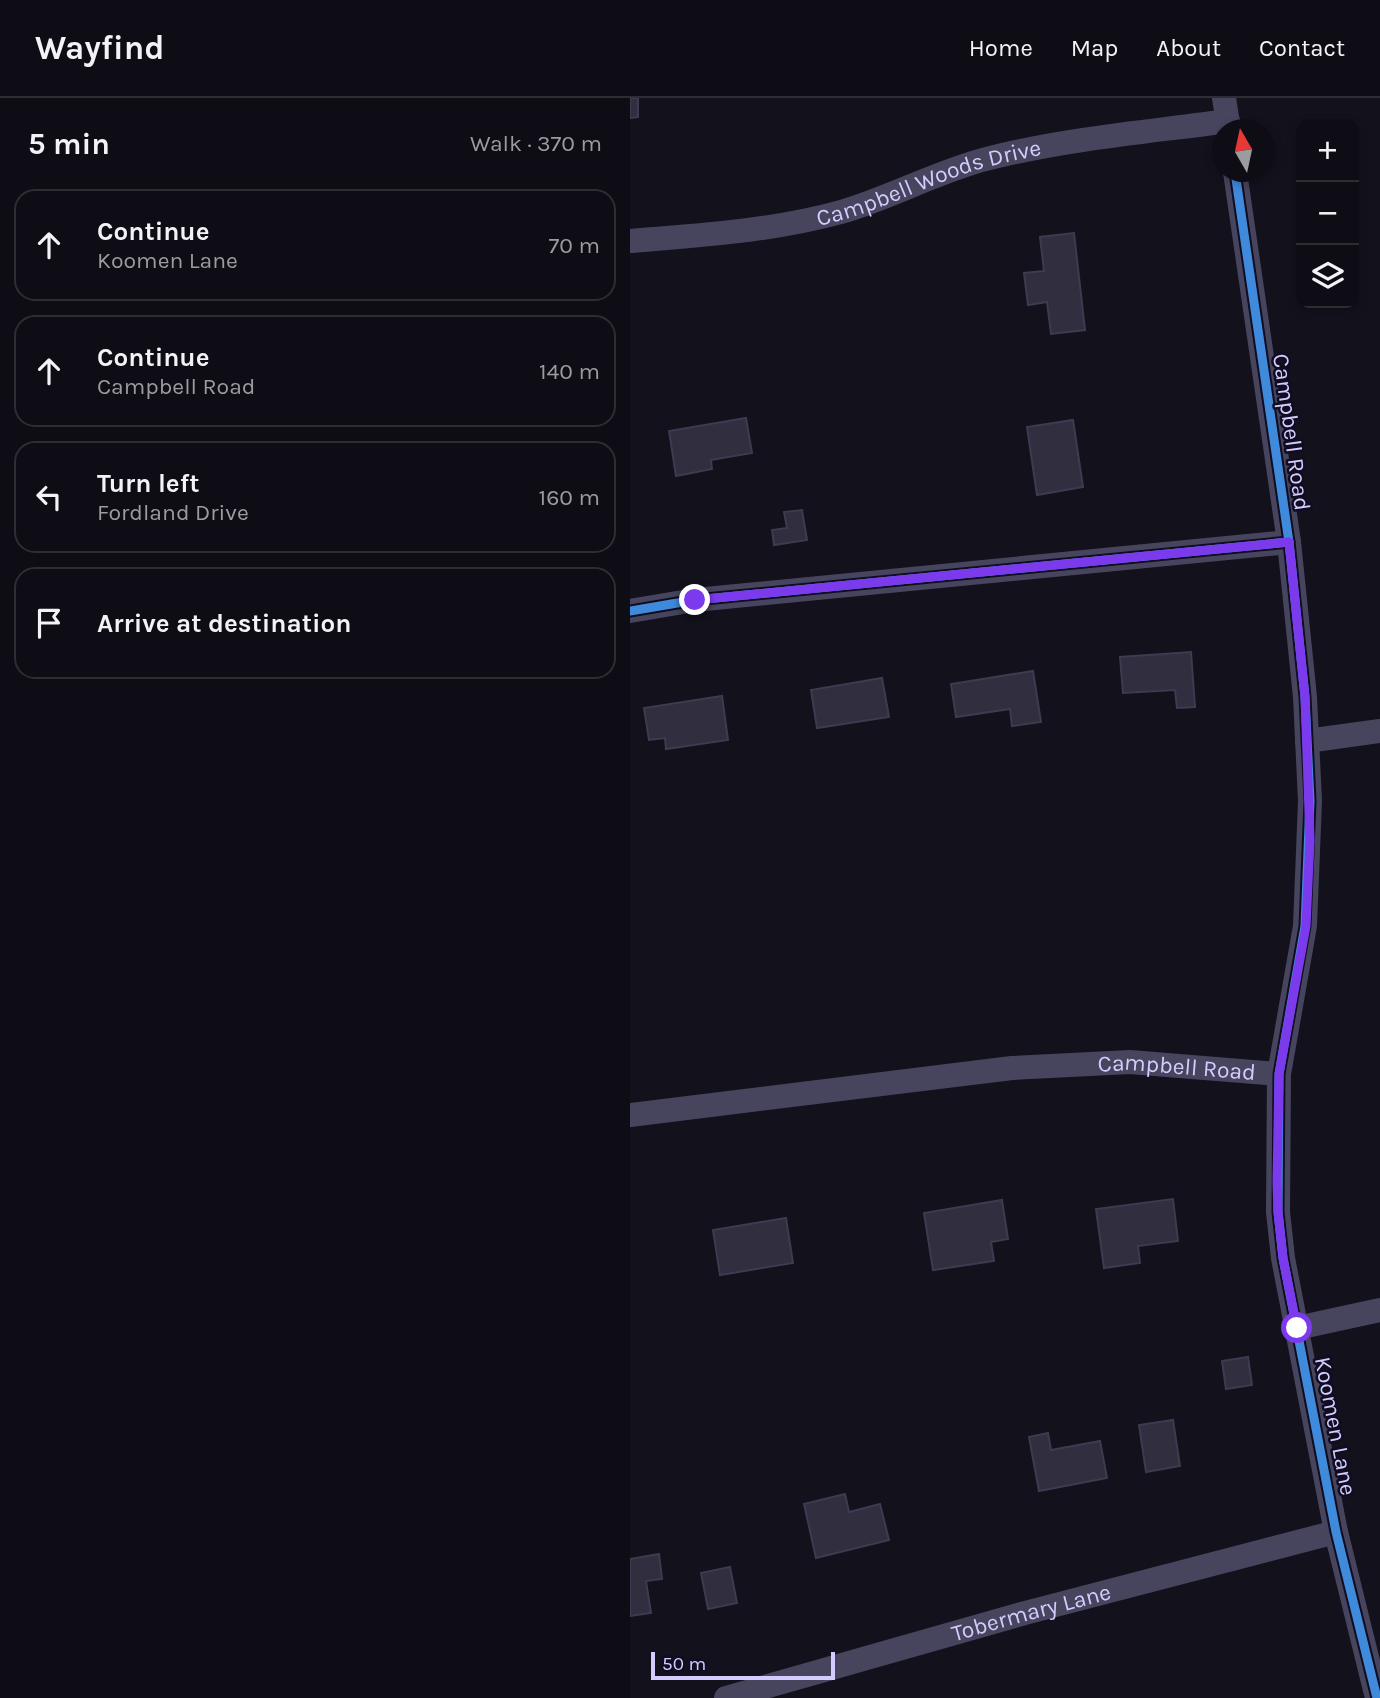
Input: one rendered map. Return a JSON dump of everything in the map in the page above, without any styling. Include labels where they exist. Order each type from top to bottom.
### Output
[{"type":"street","name":"Campbell Woods Drive","points":[[630,241],[759,229],[804,221],[843,212],[958,169],[1016,152],[1227,116]]},
{"type":"street","name":"Campbell Road","points":[[630,1115],[1012,1068],[1072,1064],[1129,1062],[1279,1074],[1301,957],[1308,896],[1310,814],[1305,697],[1289,542],[1236,182]]},
{"type":"street","points":[[630,611],[695,600],[1289,542]]},
{"type":"street","points":[[1307,741],[1380,732]]},
{"type":"street","name":"Koomen Lane","points":[[1279,1074],[1278,1212],[1283,1258],[1336,1532],[1377,1698]]},
{"type":"street","points":[[1297,1328],[1380,1310]]},
{"type":"street","name":"Tobermary Lane","points":[[726,1698],[1025,1613],[1336,1532]]},
{"type":"building","points":[[630,98],[638,98],[638,117],[630,118]]},
{"type":"building","points":[[1074,233],[1085,330],[1051,334],[1047,302],[1028,305],[1024,273],[1044,271],[1040,237]]},
{"type":"building","points":[[746,418],[752,453],[711,460],[712,469],[676,476],[669,431]]},
{"type":"building","points":[[1073,420],[1083,487],[1037,495],[1027,427]]},
{"type":"building","points":[[802,510],[807,540],[774,545],[772,530],[787,528],[784,512]]},
{"type":"building","points":[[1191,652],[1195,707],[1177,708],[1175,690],[1123,693],[1120,657]]},
{"type":"building","points":[[1033,671],[1041,722],[1012,726],[1010,709],[956,717],[951,684]]},
{"type":"building","points":[[882,678],[889,717],[817,728],[811,690]]},
{"type":"building","points":[[722,696],[728,740],[666,749],[665,738],[649,740],[644,708]]},
{"type":"building","points":[[1173,1199],[1178,1241],[1138,1246],[1140,1263],[1104,1268],[1096,1209]]},
{"type":"building","points":[[1002,1200],[1008,1239],[991,1242],[994,1261],[933,1270],[924,1213]]},
{"type":"building","points":[[786,1218],[793,1263],[720,1275],[713,1230]]},
{"type":"building","points":[[1248,1357],[1252,1385],[1226,1389],[1222,1361]]},
{"type":"building","points":[[1173,1420],[1180,1466],[1146,1472],[1139,1425]]},
{"type":"building","points":[[1048,1433],[1051,1450],[1100,1441],[1107,1478],[1039,1491],[1029,1437]]},
{"type":"building","points":[[845,1494],[849,1512],[880,1504],[889,1540],[816,1558],[804,1504]]},
{"type":"building","points":[[659,1554],[662,1579],[646,1581],[651,1613],[630,1616],[630,1559]]},
{"type":"building","points":[[730,1567],[737,1603],[708,1609],[701,1573]]},
{"type":"cycle path","points":[[1236,182],[1289,542],[1305,697],[1310,801],[1305,926],[1279,1074],[1278,1212],[1283,1258],[1336,1532],[1377,1698]]},
{"type":"cycle path","points":[[630,611],[695,600],[1289,542]]},
{"type":"route","points":[[695,600],[1289,542],[1305,697],[1310,840],[1306,926],[1279,1074],[1277,1182],[1283,1258],[1297,1328]]}]
